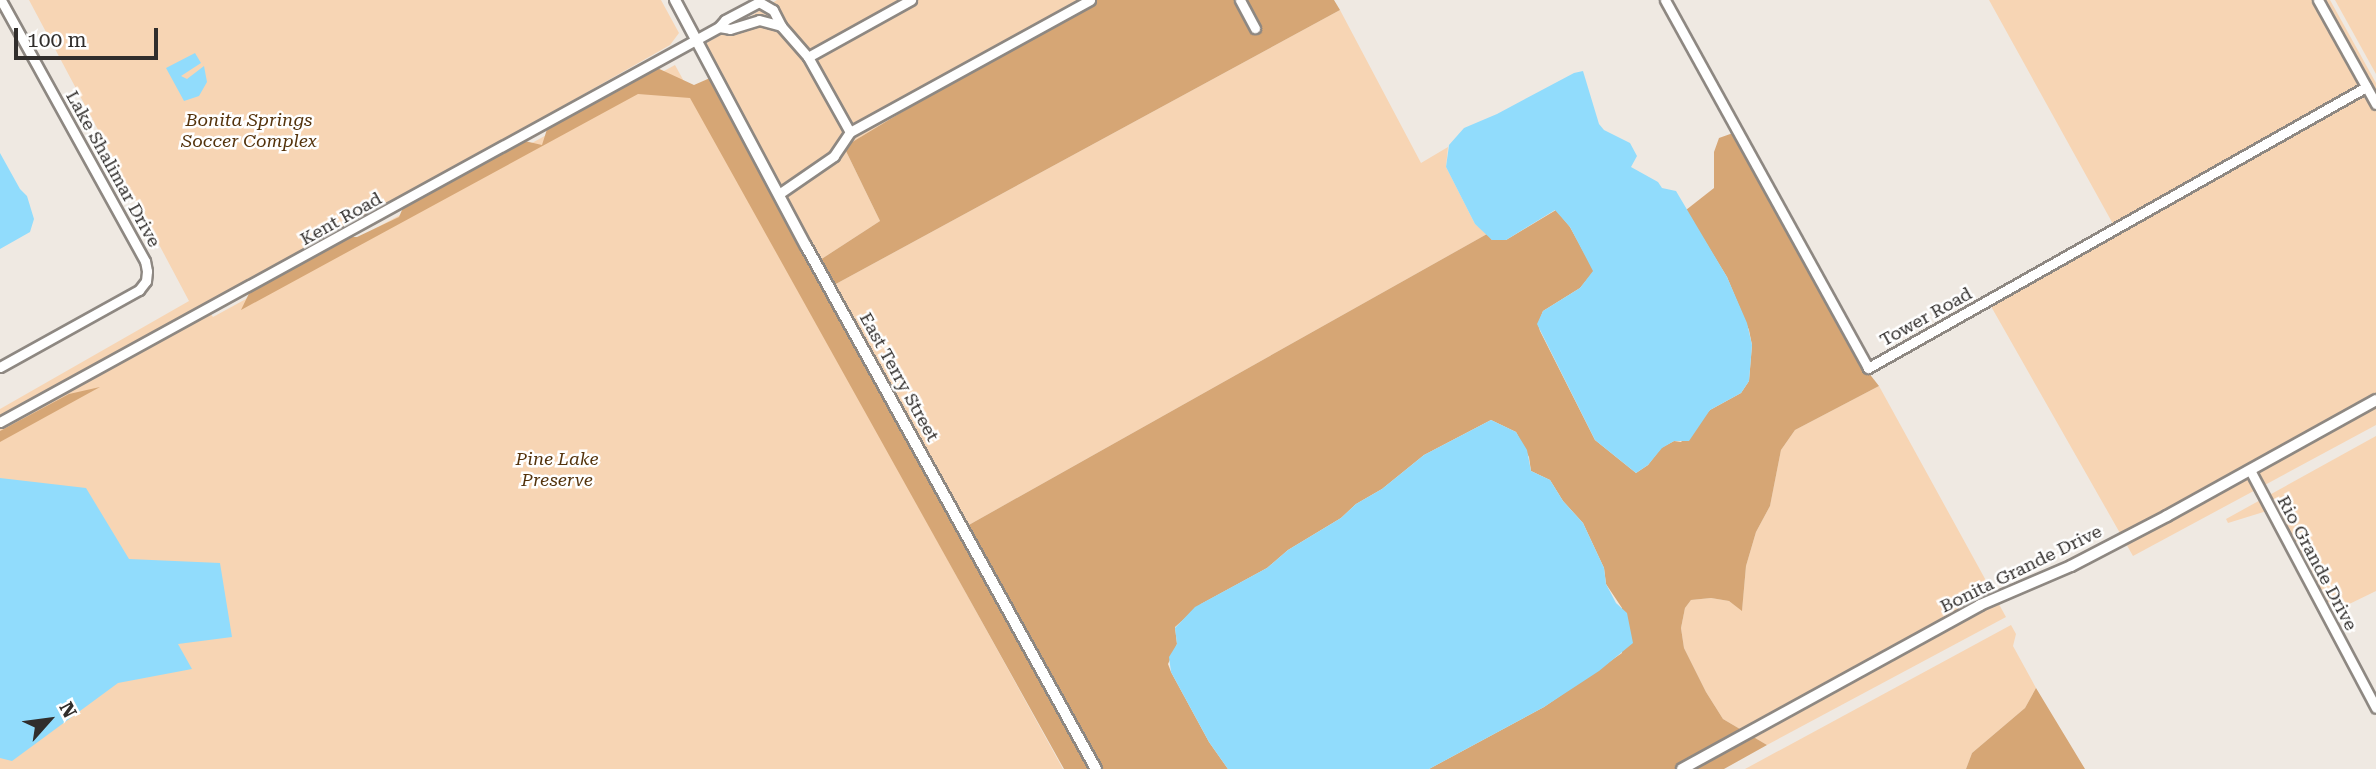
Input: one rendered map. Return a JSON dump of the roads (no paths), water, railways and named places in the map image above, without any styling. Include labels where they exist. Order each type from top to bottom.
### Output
[{"type":"street","name":"Lake Shalimar Drive","points":[[0,367],[139,290],[146,281],[147,271],[145,261],[1,0]]},
{"type":"street","name":"East Terry Street","points":[[675,0],[1096,769]]},
{"type":"street","points":[[807,57],[911,0]]},
{"type":"street","points":[[779,194],[834,156],[850,132],[1090,0]]},
{"type":"street","points":[[1240,0],[1255,28]]},
{"type":"street","name":"Tower Road","points":[[1665,0],[1868,368],[2366,87]]},
{"type":"street","points":[[2318,0],[2376,104]]},
{"type":"street","points":[[719,27],[725,20],[759,2],[771,8],[781,26],[807,57],[850,132]]},
{"type":"street","points":[[766,23],[771,8]]},
{"type":"street","points":[[719,27],[730,29],[759,20],[781,26]]},
{"type":"street","name":"Kent Road","points":[[0,422],[719,27]]},
{"type":"street","name":"Bonita Grande Drive","points":[[1682,769],[1980,605],[2071,566],[2376,400]]},
{"type":"street","name":"Rio Grande Drive","points":[[2250,470],[2376,708]]},
{"type":"water","points":[[195,53],[201,63],[181,76],[187,79],[204,66],[207,82],[199,96],[184,101],[166,68]]},
{"type":"water","points":[[1583,71],[1599,124],[1604,130],[1630,143],[1637,156],[1631,167],[1658,182],[1662,188],[1676,191],[1727,277],[1747,323],[1752,345],[1749,381],[1741,393],[1710,410],[1689,441],[1674,441],[1662,448],[1648,465],[1636,473],[1595,440],[1537,324],[1543,311],[1580,288],[1593,271],[1570,227],[1555,210],[1506,240],[1492,240],[1475,224],[1446,167],[1449,145],[1464,128]]},
{"type":"water","points":[[0,153],[20,189],[27,196],[34,219],[30,232],[0,249]]},
{"type":"water","points":[[1491,420],[1516,432],[1527,450],[1531,471],[1550,480],[1563,501],[1583,523],[1604,568],[1606,584],[1616,603],[1627,613],[1633,643],[1599,671],[1544,707],[1429,769],[1228,769],[1209,742],[1171,672],[1169,657],[1177,644],[1175,628],[1195,607],[1267,568],[1288,550],[1382,489],[1424,455]]},
{"type":"water","points":[[0,478],[86,488],[129,559],[220,563],[232,637],[178,644],[192,669],[118,683],[12,761],[0,758]]},
{"type":"park label","name":"Bonita Springs Soccer Complex","points":[[249,131]]},
{"type":"park label","name":"Pine Lake Preserve","points":[[557,470]]}]
